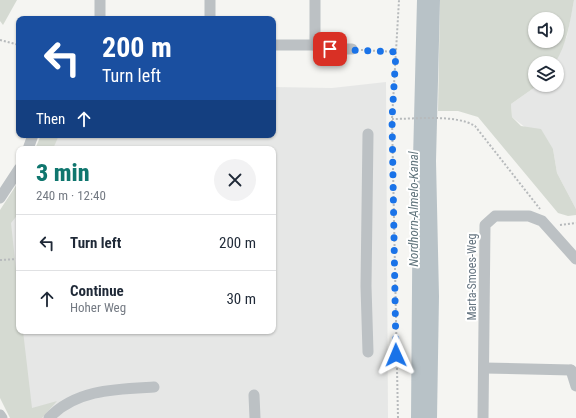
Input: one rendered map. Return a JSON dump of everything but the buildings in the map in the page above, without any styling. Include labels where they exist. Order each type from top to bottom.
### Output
[{"type":"street","points":[[100,0],[100,16]]},
{"type":"street","points":[[210,0],[210,16]]},
{"type":"street","points":[[315,0],[315,45]]},
{"type":"street","points":[[276,44],[315,45],[319,49],[352,50]]},
{"type":"street","points":[[368,134],[366,286],[368,352]]},
{"type":"street","points":[[0,198],[16,174]]},
{"type":"street","name":"Marta-Smoes-Weg","points":[[483,418],[485,225],[495,216],[535,217],[542,220],[576,259]]},
{"type":"street","points":[[484,368],[574,367],[576,386]]},
{"type":"street","points":[[49,418],[67,403],[84,395],[131,388],[154,388]]},
{"type":"street","points":[[254,395],[255,418]]},
{"type":"path","points":[[398,418],[392,119],[399,0]]},
{"type":"path","points":[[0,40],[16,44]]},
{"type":"path","points":[[352,50],[396,52]]},
{"type":"path","points":[[392,119],[452,120],[469,122],[475,126],[542,211]]},
{"type":"path","points":[[557,225],[576,223]]},
{"type":"path","points":[[0,260],[16,259]]},
{"type":"shaded area","points":[[0,0],[17,0],[3,25],[0,21]]},
{"type":"shaded area","points":[[440,0],[574,0],[564,43],[564,12],[528,12],[528,48],[562,48],[559,56],[528,56],[528,92],[511,104],[512,117],[521,126],[541,129],[553,149],[557,173],[576,209],[576,215],[568,216],[558,213],[478,117],[458,111],[438,111]]},
{"type":"shaded area","points":[[574,0],[576,0],[576,209],[557,173],[553,149],[512,117],[511,104],[528,92],[564,92],[564,56],[558,56],[562,48],[564,48],[564,43],[567,36]]},
{"type":"shaded area","points":[[386,82],[388,418],[22,418],[0,228],[16,202],[16,334],[276,334],[276,146],[42,146],[45,138],[276,138],[276,87],[332,88]]},
{"type":"shaded area","points":[[40,138],[58,138],[54,146],[36,146]]},
{"type":"shaded area","points":[[16,186],[16,217],[11,223],[16,269],[16,334],[23,334],[32,408],[57,401],[42,418],[10,418],[0,398],[0,210]]},
{"type":"water","name":"Nordhorn-Almelo-Kanal","points":[[417,0],[440,0],[436,161],[439,296],[437,418],[411,418],[413,159]]},
{"type":"route","points":[[330,49],[396,52],[392,119],[396,355]]}]
